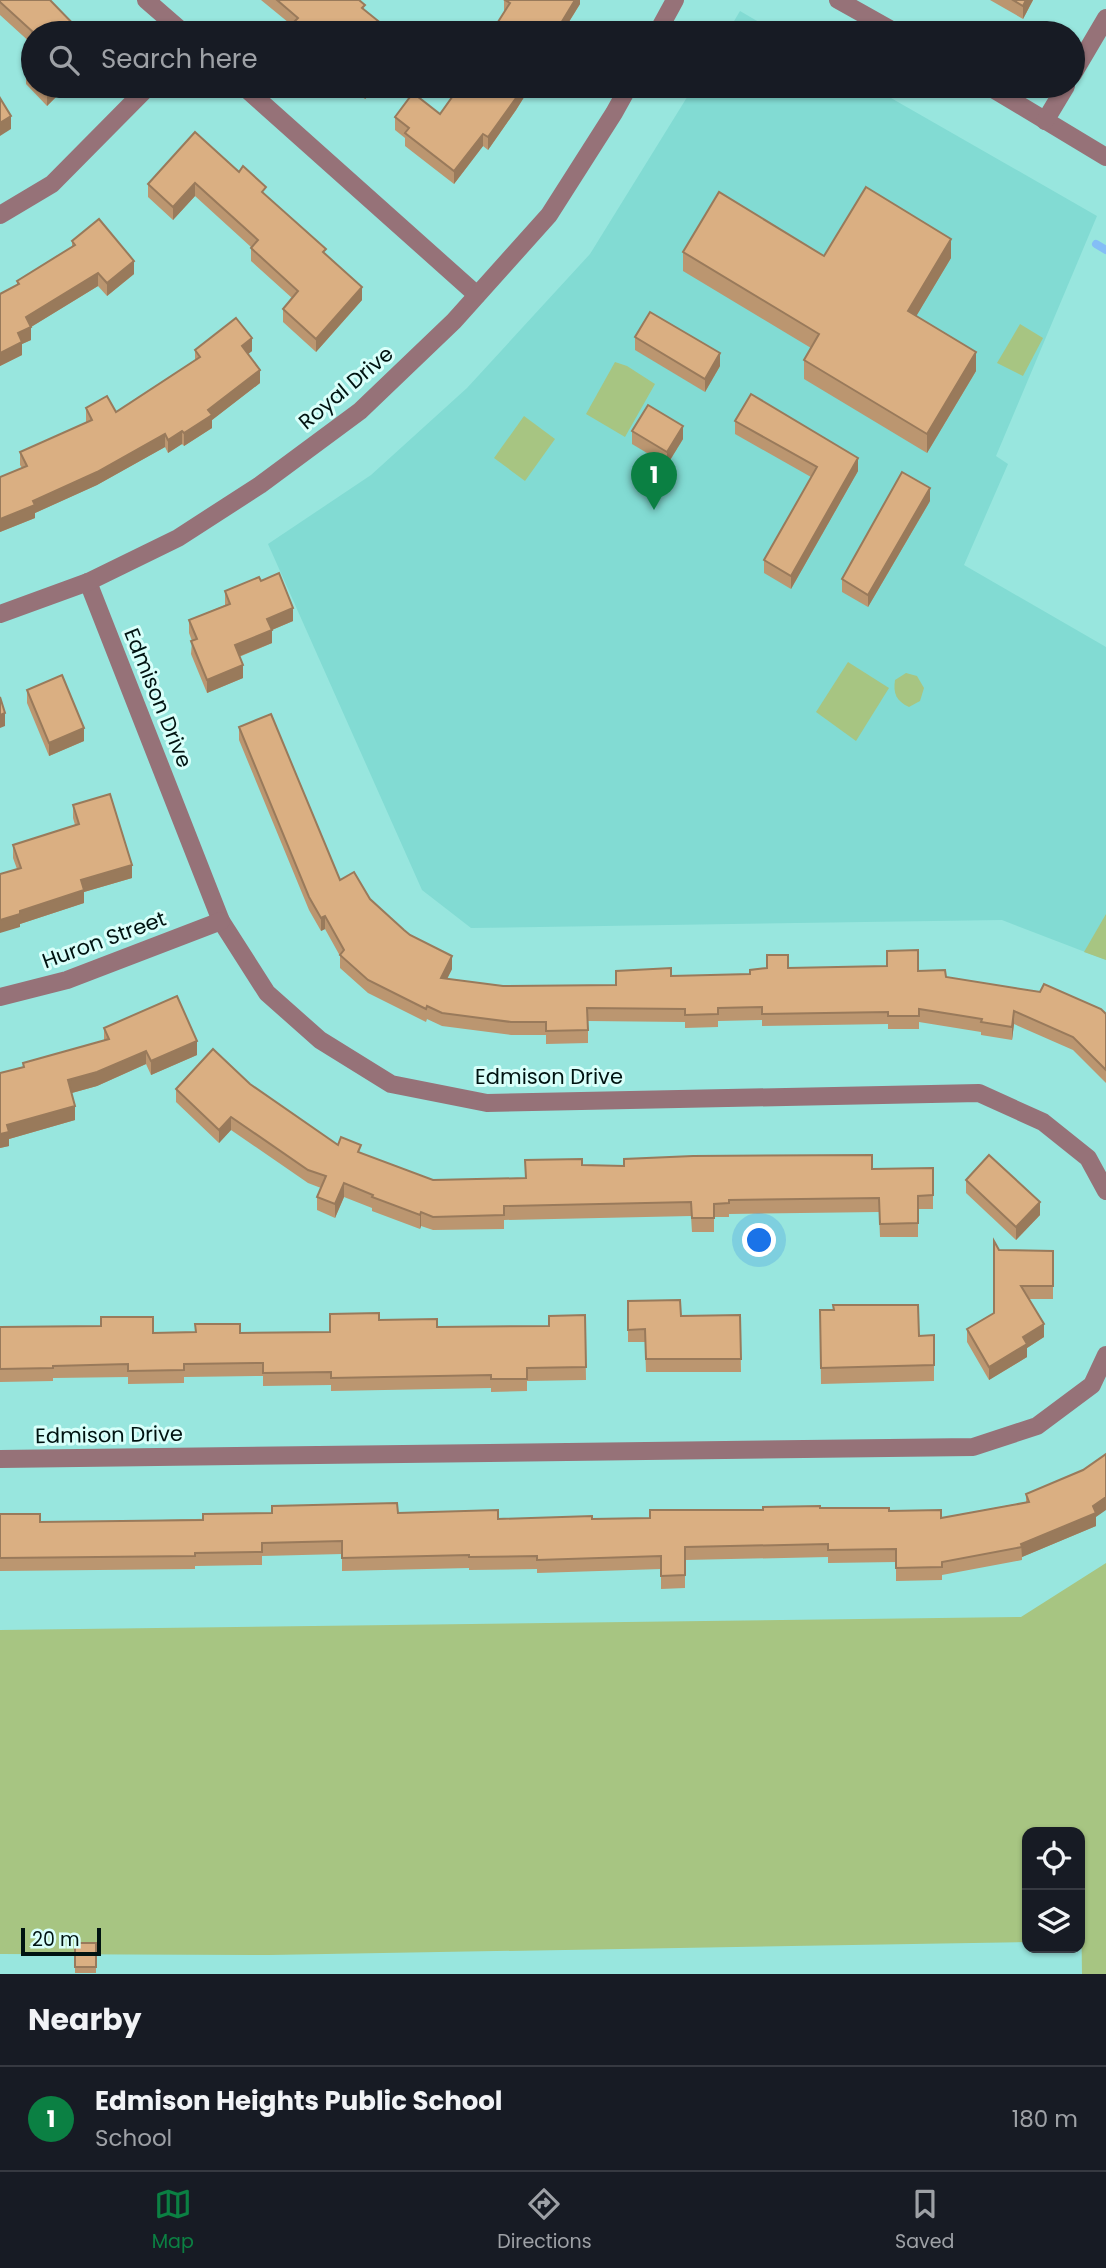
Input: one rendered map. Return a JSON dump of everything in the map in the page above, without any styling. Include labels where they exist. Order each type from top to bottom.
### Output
[{"type":"street","points":[[146,0],[170,21]]},
{"type":"street","points":[[664,21],[675,0]]},
{"type":"street","points":[[838,0],[876,21]]},
{"type":"street","points":[[1085,54],[1106,18]]},
{"type":"street","points":[[0,215],[52,184],[137,98]]},
{"type":"street","points":[[256,98],[477,295]]},
{"type":"street","name":"Royal Drive","points":[[0,614],[88,582],[178,538],[271,477],[360,411],[454,321],[549,215],[622,98]]},
{"type":"street","points":[[1008,98],[1106,157]]},
{"type":"street","points":[[1045,121],[1059,98]]},
{"type":"street","name":"Edmison Drive","points":[[88,582],[221,921],[267,993],[320,1040],[391,1084],[487,1103],[979,1093],[1043,1122],[1088,1158],[1106,1191]]},
{"type":"street","name":"Huron Street","points":[[0,996],[67,980],[221,921]]},
{"type":"street","name":"Edmison Drive","points":[[0,1459],[973,1447],[1037,1426],[1092,1385],[1106,1355]]},
{"type":"shaded area","points":[[740,11],[757,21],[734,21]]},
{"type":"shaded area","points":[[687,98],[891,98],[1097,216],[996,456],[1008,464],[964,565],[1106,647],[1106,960],[1002,920],[471,928],[422,890],[268,544],[371,475],[467,388],[590,254]]},
{"type":"green space","points":[[1020,324],[1043,338],[1023,376],[997,363]]},
{"type":"green space","points":[[615,362],[627,366],[655,384],[625,437],[586,414]]},
{"type":"green space","points":[[524,416],[555,439],[525,481],[494,458]]},
{"type":"green space","points":[[848,662],[889,688],[856,741],[816,712]]},
{"type":"green space","points":[[906,673],[917,676],[924,688],[920,701],[909,707],[898,699],[895,689],[895,680]]},
{"type":"green space","points":[[1106,914],[1106,960],[1084,952]]},
{"type":"green space","points":[[1106,1563],[1106,1974],[1082,1974],[1082,1953],[1085,1953],[1085,1827],[1022,1827],[1022,1942],[269,1955],[0,1954],[0,1630],[1021,1617]]},
{"type":"building","points":[[50,0],[70,21],[21,21],[0,2]]},
{"type":"building","points":[[277,0],[359,0],[365,5],[362,8],[378,21],[295,21],[298,18]]},
{"type":"building","points":[[505,0],[575,0],[562,21],[499,21],[510,3]]},
{"type":"building","points":[[1013,0],[1026,0],[1023,6]]},
{"type":"building","points":[[0,98],[11,116],[0,123]]},
{"type":"building","points":[[409,98],[419,98],[440,114],[451,98],[516,98],[488,137],[483,134],[454,171],[405,133],[409,128],[395,117]]},
{"type":"building","points":[[195,132],[239,172],[243,166],[266,187],[262,192],[326,249],[323,252],[362,287],[316,339],[283,309],[298,291],[251,248],[258,240],[195,183],[173,207],[148,184]]},
{"type":"building","points":[[866,187],[951,239],[908,311],[976,352],[927,434],[804,360],[819,334],[683,252],[719,192],[824,256]]},
{"type":"building","points":[[99,219],[134,261],[107,283],[98,273],[26,317],[31,327],[18,333],[22,342],[0,353],[0,294],[75,245],[72,241]]},
{"type":"building","points":[[650,312],[720,353],[705,379],[635,337]]},
{"type":"building","points":[[236,318],[252,338],[242,346],[260,370],[208,410],[212,415],[184,433],[182,431],[168,440],[165,434],[97,472],[33,501],[35,505],[0,519],[0,477],[27,466],[20,452],[92,420],[86,408],[107,396],[116,412],[200,357],[195,350]]},
{"type":"building","points":[[751,394],[858,458],[791,576],[764,560],[817,467],[735,421]]},
{"type":"building","points":[[648,405],[683,426],[667,452],[632,431]]},
{"type":"building","points":[[902,472],[930,488],[868,595],[842,579]]},
{"type":"building","points":[[279,573],[293,608],[267,619],[272,630],[235,645],[243,665],[207,680],[191,641],[197,639],[189,620],[230,604],[225,591],[259,577],[261,581]]},
{"type":"building","points":[[62,675],[84,728],[49,743],[27,690]]},
{"type":"building","points":[[0,697],[5,713],[0,715]]},
{"type":"building","points":[[271,714],[340,880],[354,872],[370,899],[404,930],[452,956],[441,978],[503,986],[616,985],[616,971],[671,968],[671,976],[750,974],[750,970],[767,968],[767,955],[788,955],[788,968],[887,966],[887,951],[918,950],[918,971],[945,970],[946,977],[1040,992],[1044,984],[1101,1009],[1106,1014],[1106,1070],[1073,1037],[1014,1011],[1012,1027],[981,1022],[982,1019],[919,1009],[919,1016],[888,1016],[888,1012],[762,1014],[762,1007],[718,1008],[718,1014],[685,1015],[685,1009],[587,1008],[588,1030],[546,1031],[546,1022],[511,1022],[442,1013],[427,1006],[426,1009],[368,980],[340,955],[344,950],[325,916],[321,918],[309,897],[239,727]]},
{"type":"building","points":[[110,794],[132,865],[81,880],[84,890],[0,920],[0,874],[21,868],[13,845],[79,824],[73,805]]},
{"type":"building","points":[[177,996],[197,1041],[151,1061],[146,1051],[97,1072],[68,1080],[75,1106],[7,1125],[9,1132],[0,1134],[0,1073],[24,1067],[23,1063],[109,1039],[104,1028]]},
{"type":"building","points":[[213,1049],[250,1084],[338,1145],[341,1137],[361,1145],[358,1152],[433,1180],[526,1178],[525,1160],[582,1159],[582,1165],[624,1166],[624,1159],[872,1155],[872,1169],[933,1168],[933,1195],[918,1196],[918,1223],[880,1224],[879,1198],[729,1200],[729,1203],[714,1204],[714,1218],[692,1218],[691,1202],[504,1206],[504,1215],[433,1217],[421,1212],[420,1215],[372,1197],[373,1195],[344,1183],[335,1204],[317,1197],[326,1176],[308,1170],[231,1117],[219,1130],[176,1089]]},
{"type":"building","points":[[989,1155],[1040,1202],[1016,1227],[966,1180]]},
{"type":"building","points":[[994,1241],[999,1250],[1053,1251],[1053,1286],[1021,1286],[1044,1324],[1023,1337],[1027,1344],[989,1367],[967,1329],[994,1313]]},
{"type":"building","points":[[680,1300],[681,1316],[740,1315],[741,1359],[646,1359],[645,1329],[628,1330],[628,1301]]},
{"type":"building","points":[[833,1305],[918,1305],[919,1336],[934,1335],[934,1365],[821,1368],[820,1310],[834,1310]]},
{"type":"building","points":[[379,1313],[379,1320],[437,1319],[437,1327],[549,1326],[549,1316],[585,1315],[586,1367],[527,1368],[527,1379],[491,1379],[491,1375],[331,1378],[331,1372],[263,1373],[263,1363],[184,1364],[184,1370],[128,1371],[128,1364],[0,1369],[0,1327],[101,1326],[101,1317],[153,1317],[153,1333],[196,1332],[195,1324],[240,1324],[240,1333],[330,1332],[330,1314]]},
{"type":"building","points":[[1106,1454],[1106,1497],[1093,1506],[1096,1513],[1021,1544],[1022,1547],[942,1562],[942,1567],[896,1568],[896,1549],[828,1550],[828,1544],[685,1547],[685,1575],[661,1576],[661,1556],[537,1560],[537,1556],[469,1555],[342,1558],[342,1541],[262,1543],[262,1552],[195,1553],[195,1556],[0,1558],[0,1514],[40,1514],[40,1522],[203,1520],[203,1514],[272,1513],[272,1506],[397,1503],[398,1513],[498,1510],[498,1519],[592,1516],[592,1519],[650,1518],[650,1510],[763,1510],[763,1507],[820,1506],[889,1508],[889,1511],[941,1510],[941,1518],[1029,1502],[1026,1494],[1083,1470]]},
{"type":"building","points":[[75,1943],[96,1943],[96,1967],[75,1967]]},
{"type":"waterway","points":[[1096,244],[1106,250]]},
{"type":"place","name":"Edmison Heights Public School","points":[[654,510]]}]
